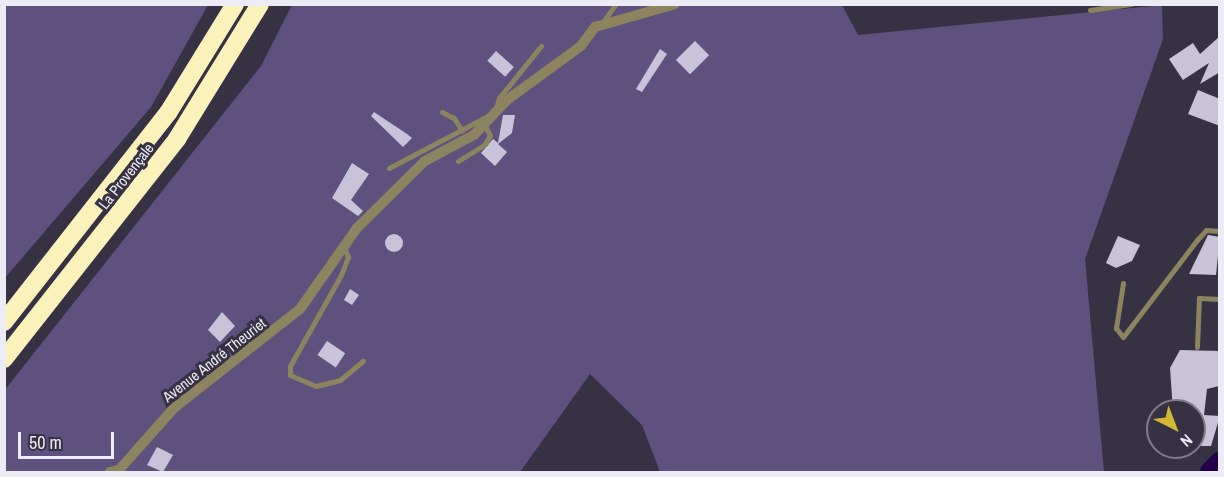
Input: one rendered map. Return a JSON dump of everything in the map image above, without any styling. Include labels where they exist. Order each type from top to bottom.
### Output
[{"type":"highway","name":"La Provençale","points":[[4,322],[168,113],[235,4]]},
{"type":"highway","name":"La Provençale","points":[[4,359],[177,139],[260,4]]},
{"type":"street","points":[[485,126],[495,112],[563,62],[602,23],[675,4]]},
{"type":"street","name":"Avenue André Theuriet","points":[[110,472],[119,470],[174,408],[300,309],[334,266],[344,247],[424,161],[485,126]]},
{"type":"lane","points":[[602,23],[616,4]]},
{"type":"lane","points":[[1090,10],[1131,4]]},
{"type":"lane","points":[[389,168],[495,112],[499,98],[541,46]]},
{"type":"lane","points":[[442,112],[454,118],[462,131]]},
{"type":"lane","points":[[459,161],[485,144],[490,135],[485,126]]},
{"type":"lane","points":[[1123,283],[1116,328],[1123,337],[1206,230],[1220,231]]},
{"type":"lane","points":[[344,247],[348,257],[341,275],[290,375],[316,386],[340,380],[363,361]]},
{"type":"lane","points":[[1197,347],[1199,298],[1220,299]]},
{"type":"shaded area","points":[[5,4],[208,5],[151,107],[5,278]]},
{"type":"shaded area","points":[[292,5],[842,5],[858,35],[1162,5],[1163,39],[1085,259],[1104,472],[660,472],[642,425],[590,374],[520,472],[5,472],[4,391],[261,66]]},
{"type":"building","points":[[1219,37],[1220,72],[1200,84],[1209,63],[1183,80],[1169,59],[1193,43],[1200,54]]},
{"type":"building","points":[[695,41],[709,55],[690,74],[676,60]]},
{"type":"building","points":[[660,49],[667,54],[642,92],[636,89]]},
{"type":"building","points":[[496,51],[514,67],[505,77],[487,61]]},
{"type":"building","points":[[1198,90],[1220,99],[1220,126],[1188,114]]},
{"type":"building","points":[[374,112],[412,138],[403,147],[371,116]]},
{"type":"building","points":[[503,115],[515,115],[512,133],[498,144],[507,152],[495,166],[481,153],[493,139],[498,143]]},
{"type":"building","points":[[352,163],[369,174],[351,200],[363,211],[358,216],[332,198]]},
{"type":"building","points":[[390,234],[398,234],[403,239],[401,250],[390,252],[385,247],[385,239]]},
{"type":"building","points":[[1208,235],[1220,237],[1216,275],[1189,274]]},
{"type":"building","points":[[1118,236],[1140,245],[1132,261],[1116,268],[1106,263]]},
{"type":"building","points":[[350,289],[359,295],[352,305],[344,300]]},
{"type":"building","points":[[222,312],[235,326],[220,342],[208,330]]},
{"type":"building","points":[[327,341],[345,353],[336,367],[317,355]]},
{"type":"building","points":[[1180,350],[1220,351],[1219,386],[1207,389],[1206,399],[1172,399],[1170,368]]},
{"type":"building","points":[[1206,415],[1220,416],[1211,446],[1206,446]]},
{"type":"building","points":[[157,447],[173,455],[163,472],[147,465]]},
{"type":"waterway","points":[[1211,472],[1220,463]]}]
